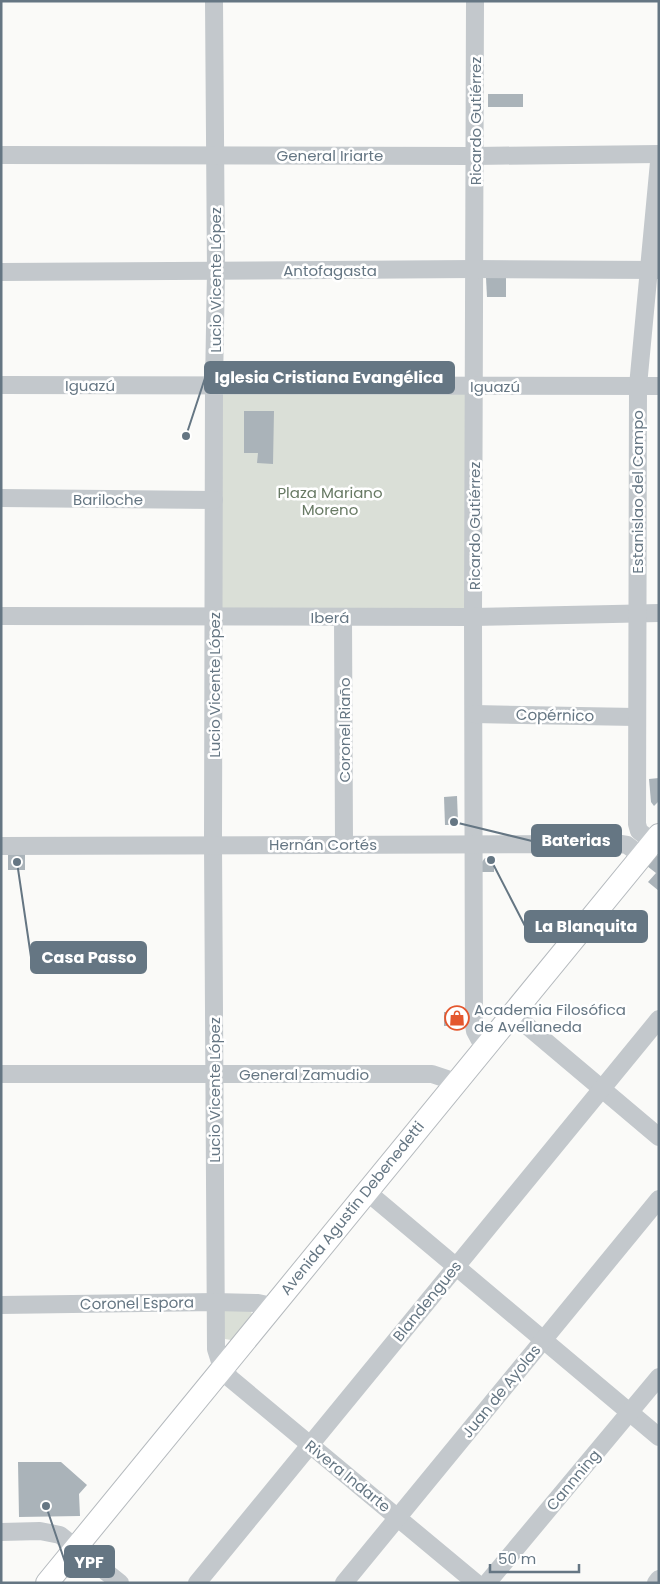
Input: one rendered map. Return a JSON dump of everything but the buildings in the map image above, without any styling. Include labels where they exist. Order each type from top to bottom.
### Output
[{"type":"main road","name":"Avenida Agustín Debenedetti","points":[[47,1583],[651,844]]},
{"type":"street","name":"Lucio Vicente López","points":[[214,1],[216,271],[213,844],[215,1302],[216,1349],[222,1368]]},
{"type":"street","name":"Ricardo Gutiérrez","points":[[475,1],[474,1025],[484,1048]]},
{"type":"street","name":"General Iriarte","points":[[1,155],[475,156],[659,154]]},
{"type":"street","name":"Estanislao del Campo","points":[[651,844],[639,831],[638,824],[636,613],[638,386],[653,270],[659,162]]},
{"type":"street","name":"Antofagasta","points":[[1,272],[474,269],[653,270]]},
{"type":"street","name":"Iguazú","points":[[1,385],[659,386]]},
{"type":"street","name":"Bariloche","points":[[1,498],[214,500]]},
{"type":"street","name":"Iberá","points":[[1,616],[473,617],[659,613]]},
{"type":"street","name":"Coronel Riaño","points":[[343,617],[344,844]]},
{"type":"street","name":"Copérnico","points":[[474,714],[636,717]]},
{"type":"street","name":"Hernán Cortés","points":[[1,846],[651,844]]},
{"type":"street","points":[[512,1013],[659,1137]]},
{"type":"street","name":"Blandengues","points":[[197,1583],[659,1019]]},
{"type":"street","name":"General Zamudio","points":[[1,1074],[432,1074],[456,1082]]},
{"type":"street","points":[[366,1191],[659,1437]]},
{"type":"street","name":"Juan de Ayolas","points":[[344,1583],[659,1199]]},
{"type":"street","name":"Coronel Espora","points":[[1,1305],[215,1302],[258,1303],[272,1306]]},
{"type":"street","name":"Rivera Indarte","points":[[222,1368],[231,1379],[398,1516],[476,1583]]},
{"type":"street","name":"Cannning","points":[[487,1583],[659,1377]]},
{"type":"street","points":[[1,1532],[50,1532],[60,1534],[120,1583]]},
{"type":"street","points":[[656,1583],[659,1579]]},
{"type":"green space","name":"Plaza Mariano Moreno","points":[[214,384],[475,386],[473,617],[214,615]]},
{"type":"green space","points":[[224,1309],[250,1309],[252,1314],[231,1340],[225,1339],[222,1314]]},
{"type":"place","name":"Iglesia Cristiana Evangélica","points":[[186,436]]},
{"type":"place","name":"Baterias","points":[[454,822]]},
{"type":"place","name":"La Blanquita","points":[[491,860]]},
{"type":"place","name":"Casa Passo","points":[[17,862]]},
{"type":"place","name":"Academia Filosófica de Avellaneda","points":[[457,1018]]},
{"type":"place","name":"YPF","points":[[46,1506]]}]
